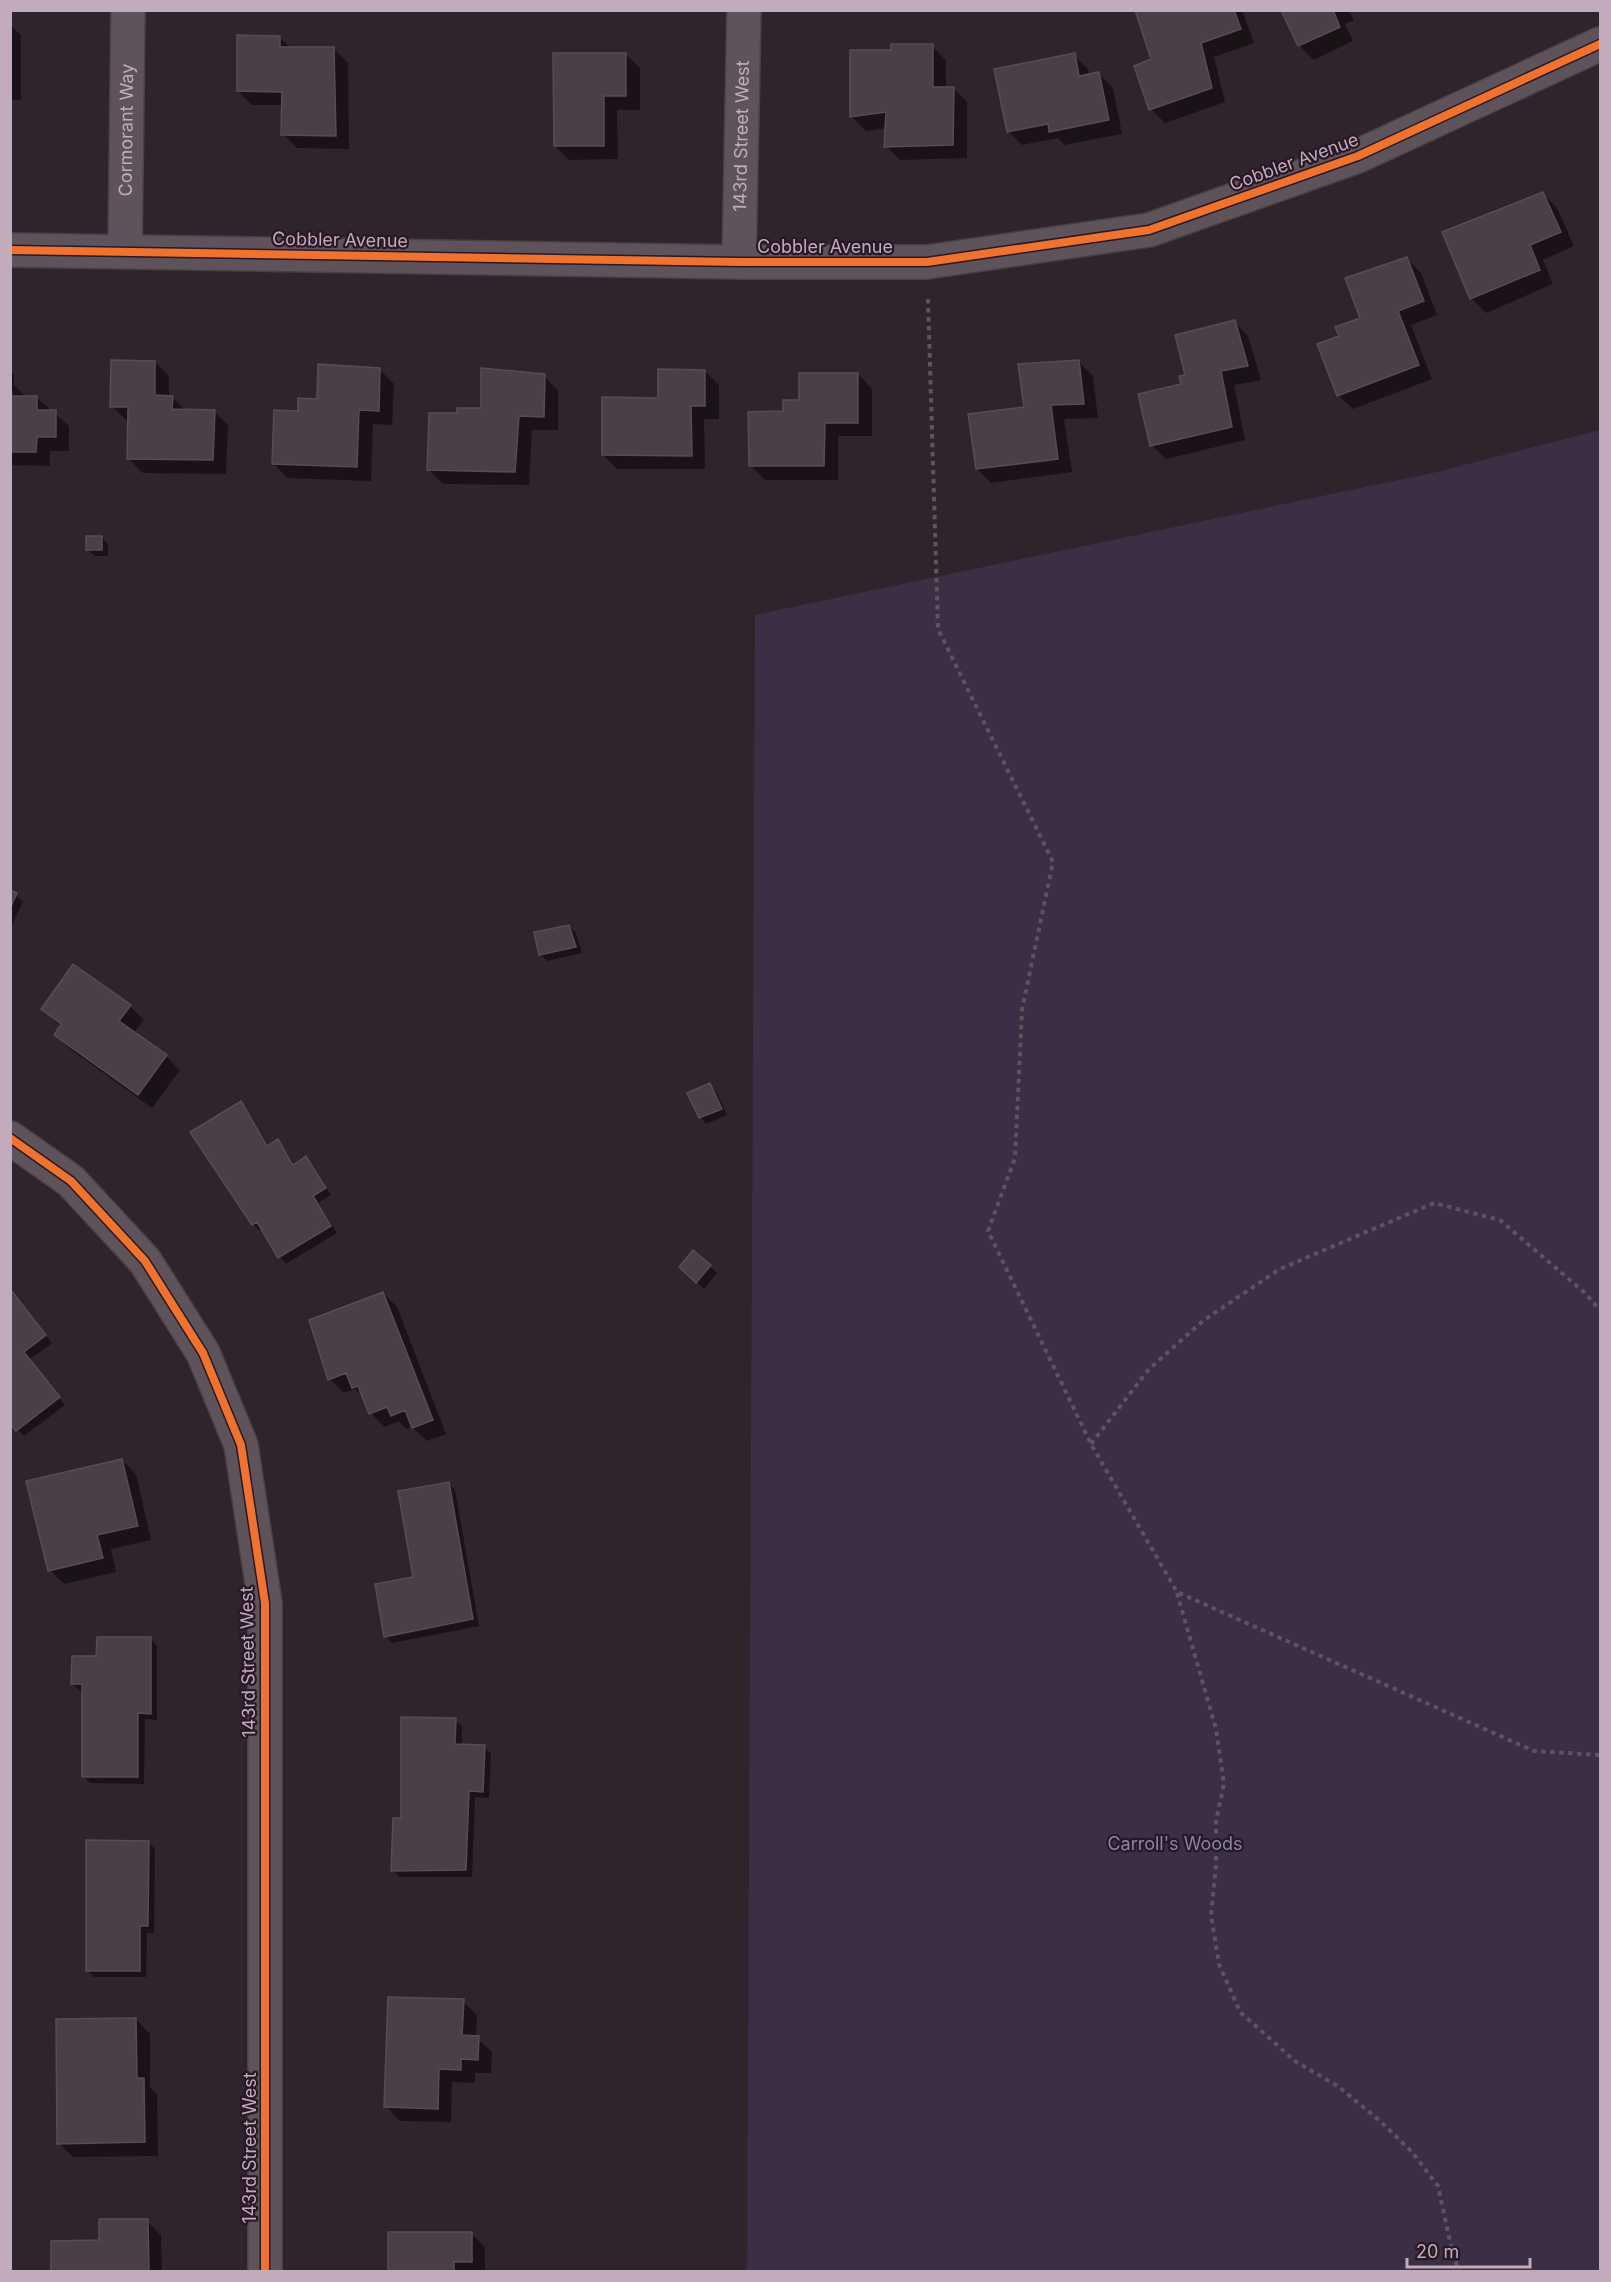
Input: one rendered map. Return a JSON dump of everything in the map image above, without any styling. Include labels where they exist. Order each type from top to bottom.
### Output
[{"type":"street","name":"Cormorant Way","points":[[125,252],[128,10]]},
{"type":"street","name":"143rd Street West","points":[[740,262],[744,10]]},
{"type":"street","name":"Cobbler Avenue","points":[[10,250],[740,262],[927,262],[1149,230],[1358,156],[1600,45]]},
{"type":"street","name":"143rd Street West","points":[[10,1138],[71,1181],[145,1261],[203,1353],[241,1445],[266,1603],[266,2271]]},
{"type":"path","points":[[927,262],[938,629],[1053,862],[1022,1010],[1016,1158],[988,1231],[1091,1444],[1177,1593],[1216,1729],[1224,1784],[1216,1821],[1216,1865],[1212,1915],[1219,1964],[1240,2012],[1295,2061],[1339,2087],[1380,2121],[1412,2152],[1438,2186],[1450,2246],[1459,2271]]},
{"type":"path","points":[[1091,1444],[1149,1369],[1204,1320],[1280,1269],[1434,1203],[1500,1220],[1585,1293],[1600,1310]]},
{"type":"path","points":[[1177,1593],[1534,1751],[1600,1755]]},
{"type":"green space","name":"Carroll's Woods","points":[[1600,430],[1600,2271],[747,2271],[755,615],[1437,472]]},
{"type":"building","points":[[1135,10],[1234,10],[1241,29],[1201,43],[1212,88],[1149,110],[1134,66],[1151,59]]},
{"type":"building","points":[[1281,10],[1333,10],[1340,27],[1298,46]]},
{"type":"building","points":[[237,35],[280,36],[280,47],[334,47],[336,136],[281,135],[282,92],[237,91]]},
{"type":"building","points":[[891,44],[933,44],[933,87],[954,87],[953,145],[884,147],[886,112],[850,117],[850,50],[891,50]]},
{"type":"building","points":[[553,53],[626,53],[626,96],[604,96],[604,146],[554,146]]},
{"type":"building","points":[[1075,53],[1079,76],[1099,72],[1109,120],[1049,132],[1048,124],[1007,132],[994,69]]},
{"type":"building","points":[[1543,192],[1561,232],[1530,245],[1540,270],[1470,299],[1442,232]]},
{"type":"building","points":[[1407,257],[1424,301],[1398,311],[1419,365],[1337,396],[1317,344],[1339,336],[1335,327],[1360,318],[1345,278]]},
{"type":"building","points":[[1235,320],[1248,366],[1221,371],[1232,427],[1150,446],[1138,394],[1181,384],[1179,376],[1185,375],[1175,335]]},
{"type":"building","points":[[111,360],[155,361],[155,395],[173,396],[172,409],[215,410],[213,460],[127,459],[128,407],[110,407]]},
{"type":"building","points":[[1079,360],[1084,404],[1051,405],[1058,459],[976,469],[968,414],[1024,407],[1018,364]]},
{"type":"building","points":[[318,364],[380,368],[379,411],[359,410],[357,467],[272,464],[274,410],[298,411],[298,398],[317,399]]},
{"type":"building","points":[[481,368],[545,374],[544,417],[519,416],[515,472],[427,470],[429,413],[457,413],[457,408],[481,408]]},
{"type":"building","points":[[658,369],[705,370],[705,406],[691,406],[692,456],[602,455],[602,397],[658,398]]},
{"type":"building","points":[[799,373],[858,373],[858,423],[825,423],[824,466],[749,466],[748,412],[783,411],[783,400],[799,400]]},
{"type":"building","points":[[10,381],[12,396],[37,396],[37,410],[56,410],[56,437],[37,437],[36,452],[10,452]]},
{"type":"building","points":[[86,536],[102,536],[102,550],[86,550]]},
{"type":"building","points":[[10,890],[17,893],[10,909]]},
{"type":"building","points":[[569,925],[576,947],[539,955],[534,932]]},
{"type":"building","points":[[73,964],[131,1005],[119,1021],[167,1055],[138,1095],[54,1035],[61,1024],[41,1009]]},
{"type":"building","points":[[710,1083],[722,1109],[699,1118],[687,1093]]},
{"type":"building","points":[[241,1101],[267,1146],[278,1139],[293,1165],[306,1156],[326,1188],[313,1196],[331,1226],[278,1258],[257,1222],[252,1225],[190,1132]]},
{"type":"building","points":[[693,1250],[711,1265],[696,1283],[679,1267]]},
{"type":"building","points":[[10,1289],[46,1335],[24,1352],[60,1397],[16,1431],[10,1424]]},
{"type":"building","points":[[383,1292],[433,1420],[412,1428],[405,1410],[391,1416],[387,1407],[369,1414],[358,1386],[352,1388],[346,1373],[328,1380],[309,1320]]},
{"type":"building","points":[[122,1459],[138,1526],[97,1535],[103,1558],[48,1571],[26,1481]]},
{"type":"building","points":[[449,1482],[473,1619],[384,1637],[375,1584],[413,1577],[398,1491]]},
{"type":"building","points":[[97,1637],[151,1637],[151,1714],[138,1713],[138,1777],[82,1777],[82,1684],[71,1684],[72,1656],[96,1656]]},
{"type":"building","points":[[401,1717],[456,1718],[455,1744],[485,1745],[483,1792],[469,1791],[466,1870],[391,1871],[393,1818],[401,1818]]},
{"type":"building","points":[[86,1840],[149,1841],[148,1926],[140,1926],[140,1971],[86,1971]]},
{"type":"building","points":[[388,1997],[464,1999],[462,2035],[479,2036],[478,2060],[461,2059],[461,2070],[439,2069],[438,2109],[384,2107]]},
{"type":"building","points":[[136,2018],[137,2078],[144,2078],[145,2142],[57,2144],[56,2019]]},
{"type":"building","points":[[99,2219],[148,2219],[149,2272],[51,2272],[51,2241],[99,2240]]},
{"type":"building","points":[[388,2232],[472,2232],[472,2262],[454,2262],[454,2272],[388,2272]]},
{"type":"cycle path","points":[[10,250],[739,262],[927,262],[1149,230],[1358,156],[1600,44]]},
{"type":"cycle path","points":[[10,1138],[71,1181],[145,1261],[203,1353],[241,1445],[265,1603],[265,2272]]}]
